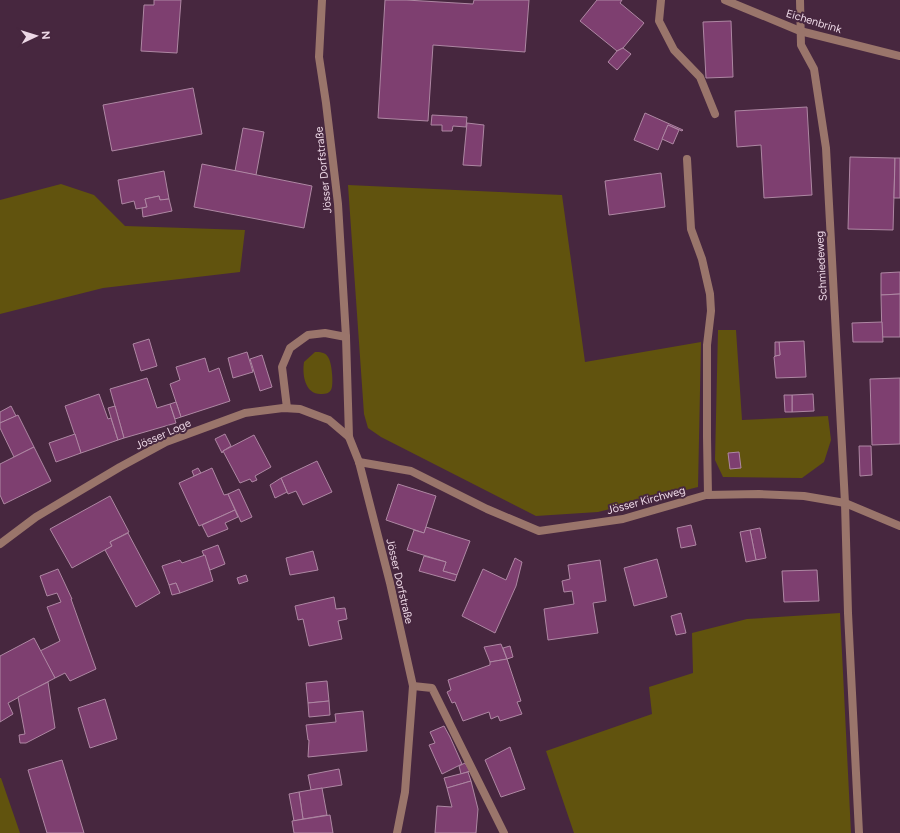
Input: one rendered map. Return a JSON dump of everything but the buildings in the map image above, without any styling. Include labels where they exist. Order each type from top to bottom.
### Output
[{"type":"street","name":"Jösser Dorfstraße","points":[[322,0],[319,57],[338,204],[346,337],[348,437],[359,462],[390,583],[413,686],[405,792],[398,833]]},
{"type":"street","points":[[661,0],[659,21],[674,50],[700,77],[715,114]]},
{"type":"street","name":"Eichenbrink","points":[[725,0],[800,31],[900,56]]},
{"type":"street","name":"Schmiedeweg","points":[[800,0],[801,45],[814,69],[826,148],[845,503],[848,621],[859,833]]},
{"type":"street","points":[[687,159],[691,229],[702,258],[710,294],[711,311],[707,353],[706,437],[708,495]]},
{"type":"street","points":[[286,408],[282,367],[290,348],[308,336],[325,333],[346,337]]},
{"type":"street","name":"Jösser Loge","points":[[0,544],[36,517],[120,467],[166,442],[245,413],[286,408],[300,409],[329,420],[348,437]]},
{"type":"street","name":"Jösser Kirchweg","points":[[359,462],[411,471],[487,509],[539,531],[624,520],[708,495],[759,494],[804,496],[845,503],[900,526]]},
{"type":"street","points":[[413,686],[432,688],[504,833]]},
{"type":"shaded area","points":[[61,184],[94,195],[125,226],[245,230],[240,272],[103,288],[0,314],[0,200]]},
{"type":"shaded area","points":[[348,185],[562,195],[585,362],[701,342],[698,487],[598,512],[536,516],[381,437],[368,428],[364,414]]},
{"type":"shaded area","points":[[718,330],[736,330],[742,420],[828,416],[831,440],[824,462],[802,478],[723,477],[715,460]]},
{"type":"shaded area","points":[[315,352],[325,354],[331,364],[332,388],[326,394],[312,391],[308,388],[304,378],[304,362]]},
{"type":"shaded area","points":[[840,613],[851,833],[574,833],[546,751],[652,714],[649,687],[693,673],[692,633],[747,619]]},
{"type":"shaded area","points":[[1,778],[20,833],[0,833]]}]
